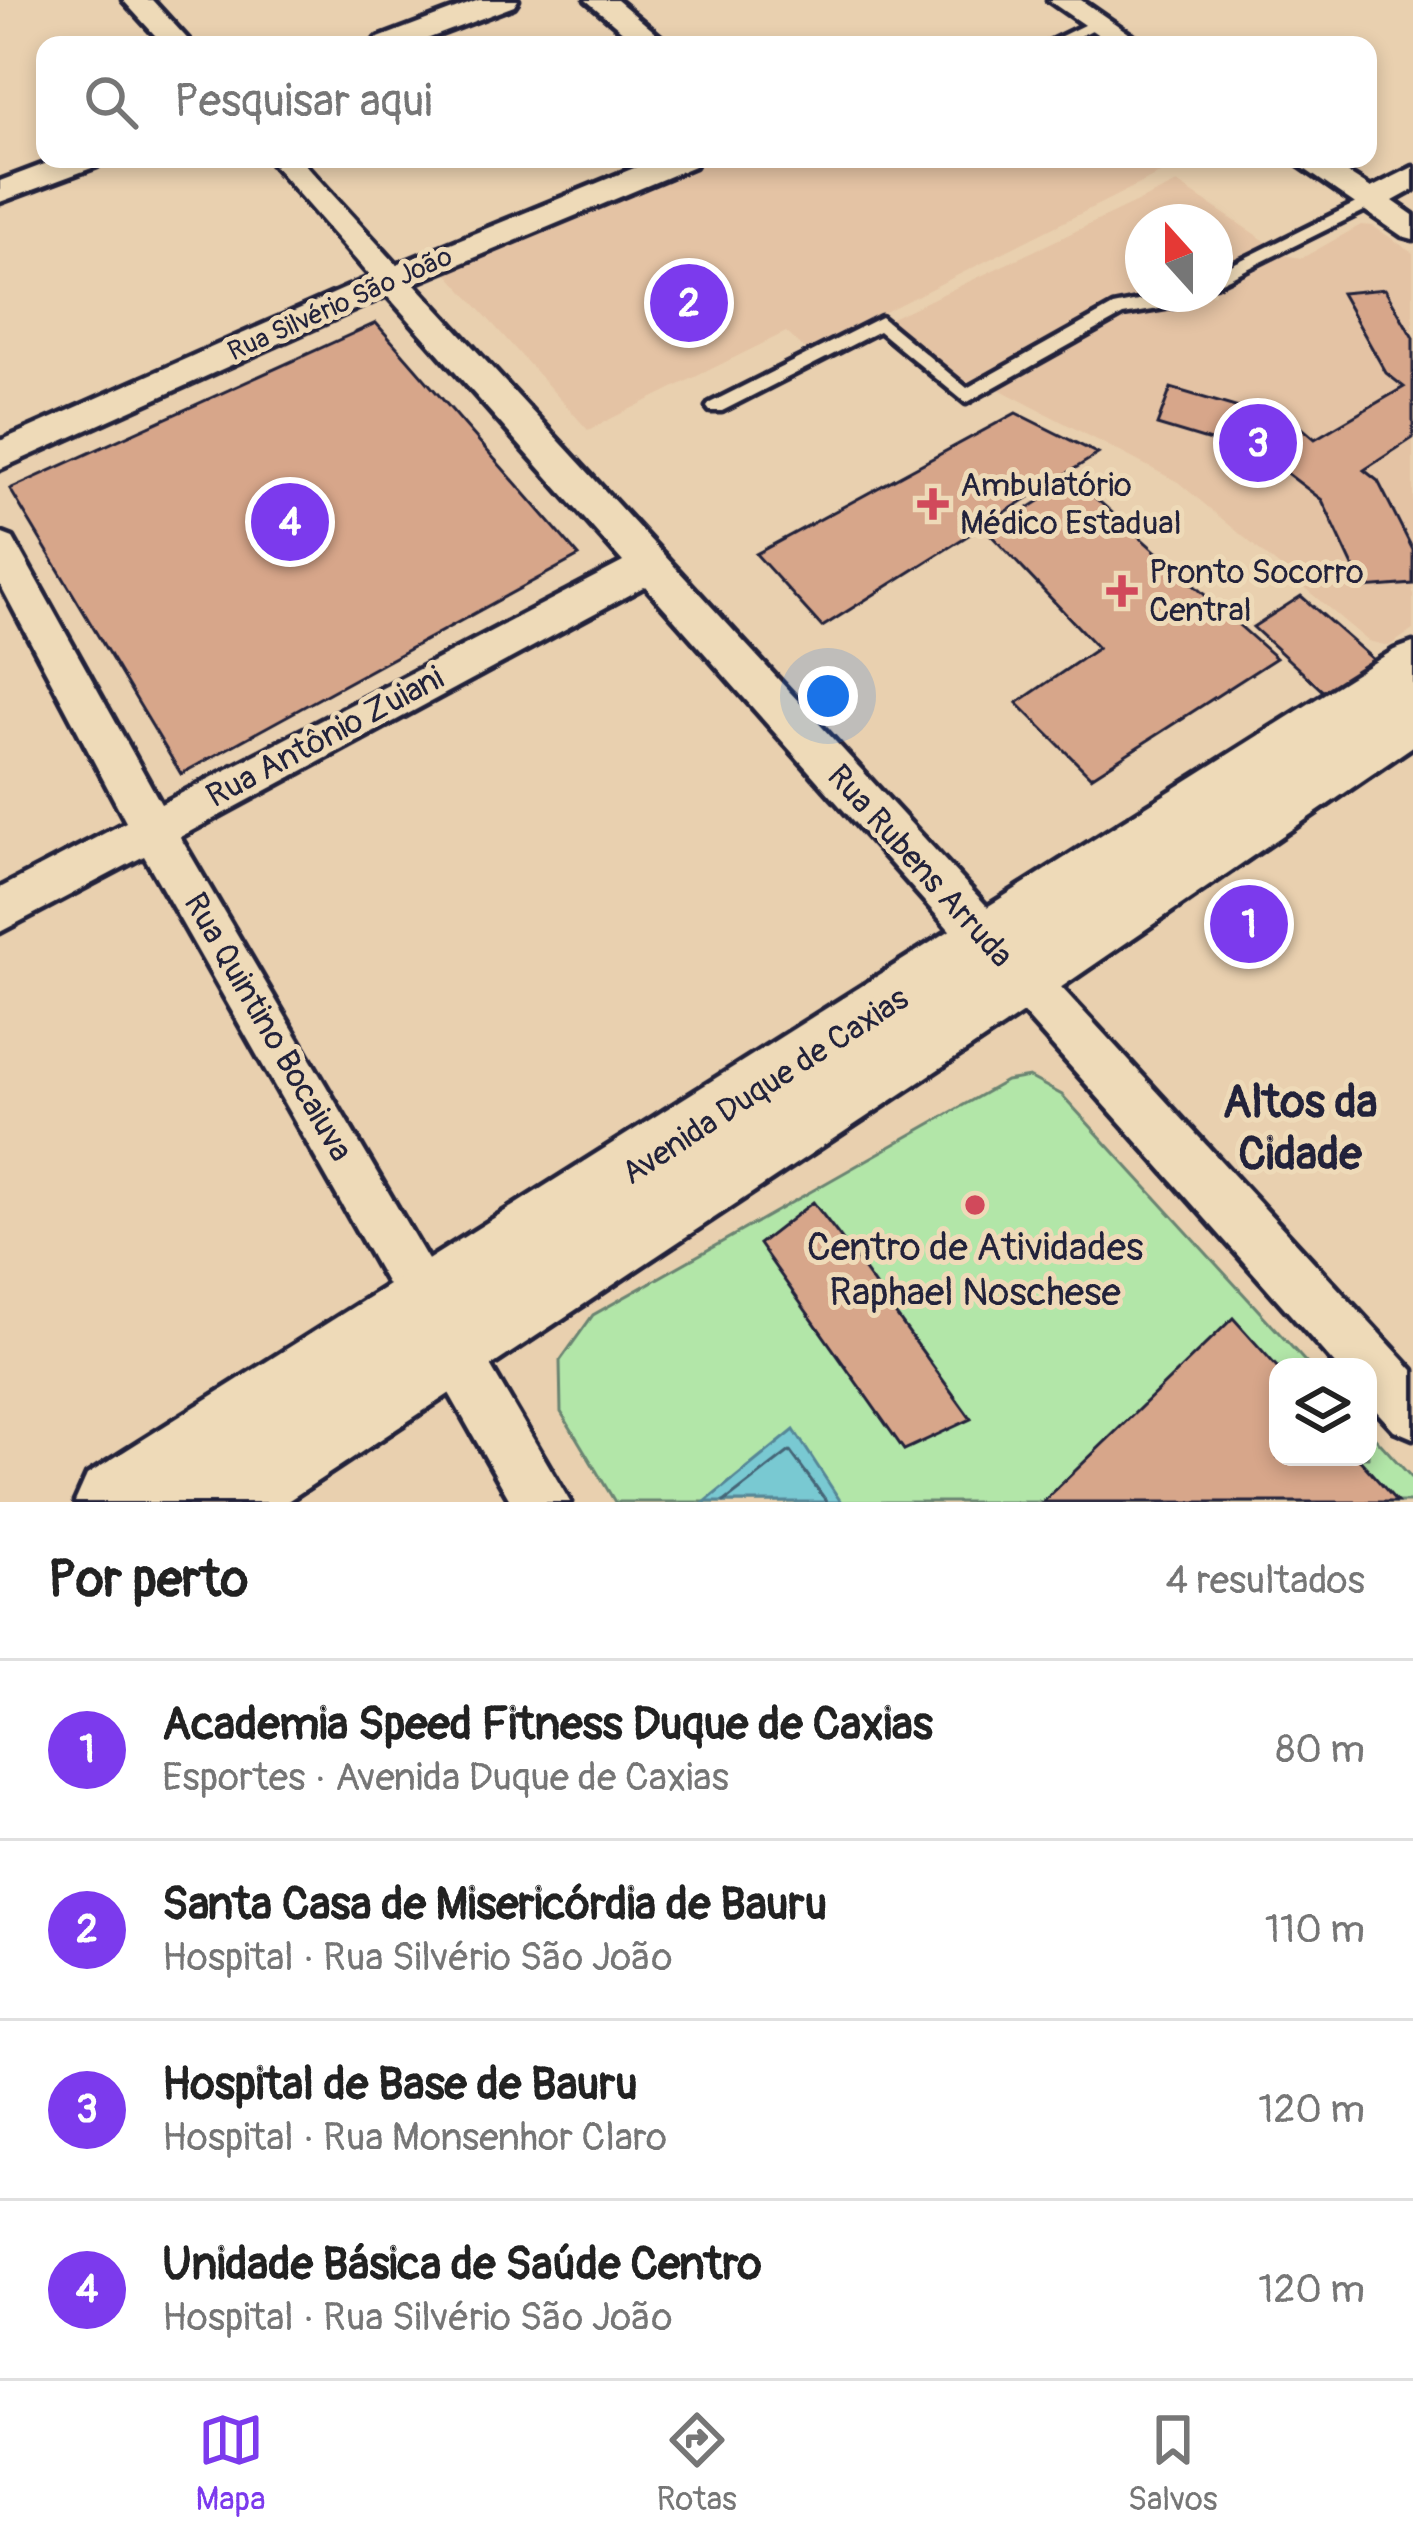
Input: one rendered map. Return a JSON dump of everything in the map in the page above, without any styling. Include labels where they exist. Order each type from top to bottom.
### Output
[{"type":"main road","name":"Avenida Duque de Caxias","points":[[1005,961],[1413,666]]},
{"type":"main road","name":"Avenida Duque de Caxias","points":[[114,1502],[441,1323],[1005,961],[1413,716]]},
{"type":"main road","name":"Avenida Duque de Caxias","points":[[218,1502],[441,1323]]},
{"type":"street","points":[[137,0],[170,36]]},
{"type":"street","points":[[410,36],[504,0]]},
{"type":"street","points":[[600,0],[645,36]]},
{"type":"street","points":[[1062,0],[1118,36]]},
{"type":"street","points":[[0,192],[63,168]]},
{"type":"street","name":"Rua Rubens Arruda","points":[[292,168],[1413,1411]]},
{"type":"street","name":"Rua Silvério São João","points":[[0,456],[394,279],[661,168]]},
{"type":"street","points":[[1319,168],[1413,229]]},
{"type":"street","points":[[1370,202],[1413,177]]},
{"type":"street","name":"Rua Quintino Bocaiuva","points":[[0,548],[152,829],[542,1502]]},
{"type":"street","name":"Rua Antônio Zuiani","points":[[0,911],[651,565]]},
{"type":"lane","points":[[1070,36],[1099,23]]},
{"type":"lane","points":[[1233,271],[1370,202]]},
{"type":"lane","points":[[716,407],[881,323],[966,397],[1125,309]]},
{"type":"shaded area","points":[[688,168],[1171,168],[807,351],[786,332],[588,430],[447,273]]},
{"type":"shaded area","points":[[1177,183],[1209,204],[1133,204]]},
{"type":"shaded area","points":[[1125,208],[1125,312],[1233,312],[1233,220],[1288,256],[1302,258],[1361,225],[1373,226],[1413,253],[1413,630],[1389,646],[1368,641],[1178,482],[995,387],[960,404],[875,326]]},
{"type":"green space","name":"Centro de Atividades Raphael Noschese","points":[[1029,1077],[1062,1095],[1302,1358],[1269,1358],[1269,1466],[1377,1466],[1377,1440],[1413,1479],[1413,1502],[615,1502],[561,1412],[560,1361],[593,1315],[1006,1081]]},
{"type":"water","points":[[794,1430],[841,1502],[705,1502]]},
{"type":"building","points":[[1385,289],[1413,338],[1413,438],[1364,470],[1378,481],[1413,550],[1413,584],[1363,588],[1322,500],[1267,458],[1157,425],[1171,388],[1300,426],[1315,439],[1404,387],[1386,373],[1341,293]]},
{"type":"building","points":[[376,323],[579,556],[181,774],[10,489]]},
{"type":"building","name":"Ambulatório Médico Estadual","points":[[1016,413],[1098,454],[822,627],[756,554]]},
{"type":"building","name":"Pronto Socorro Central","points":[[1074,479],[1276,658],[1091,777],[1017,703],[1098,648],[989,533]]},
{"type":"building","points":[[1301,596],[1374,660],[1325,693],[1253,627]]},
{"type":"building","points":[[813,1202],[971,1419],[904,1450],[759,1244]]},
{"type":"building","points":[[1233,1318],[1269,1358],[1269,1466],[1365,1466],[1397,1502],[1043,1502]]},
{"type":"place","name":"Santa Casa de Misericórdia de Bauru","points":[[689,303]]},
{"type":"place","name":"Hospital de Base de Bauru","points":[[1258,443]]},
{"type":"place","name":"Ambulatório Médico Estadual","points":[[933,504]]},
{"type":"place","name":"Unidade Básica de Saúde Centro","points":[[290,522]]},
{"type":"place","name":"Pronto Socorro Central","points":[[1122,591]]},
{"type":"place","name":"Academia Speed Fitness Duque de Caxias","points":[[1249,924]]},
{"type":"place","name":"Centro de Atividades Raphael Noschese","points":[[975,1205]]},
{"type":"district","name":"Altos da Cidade","points":[[1300,1129]]}]
